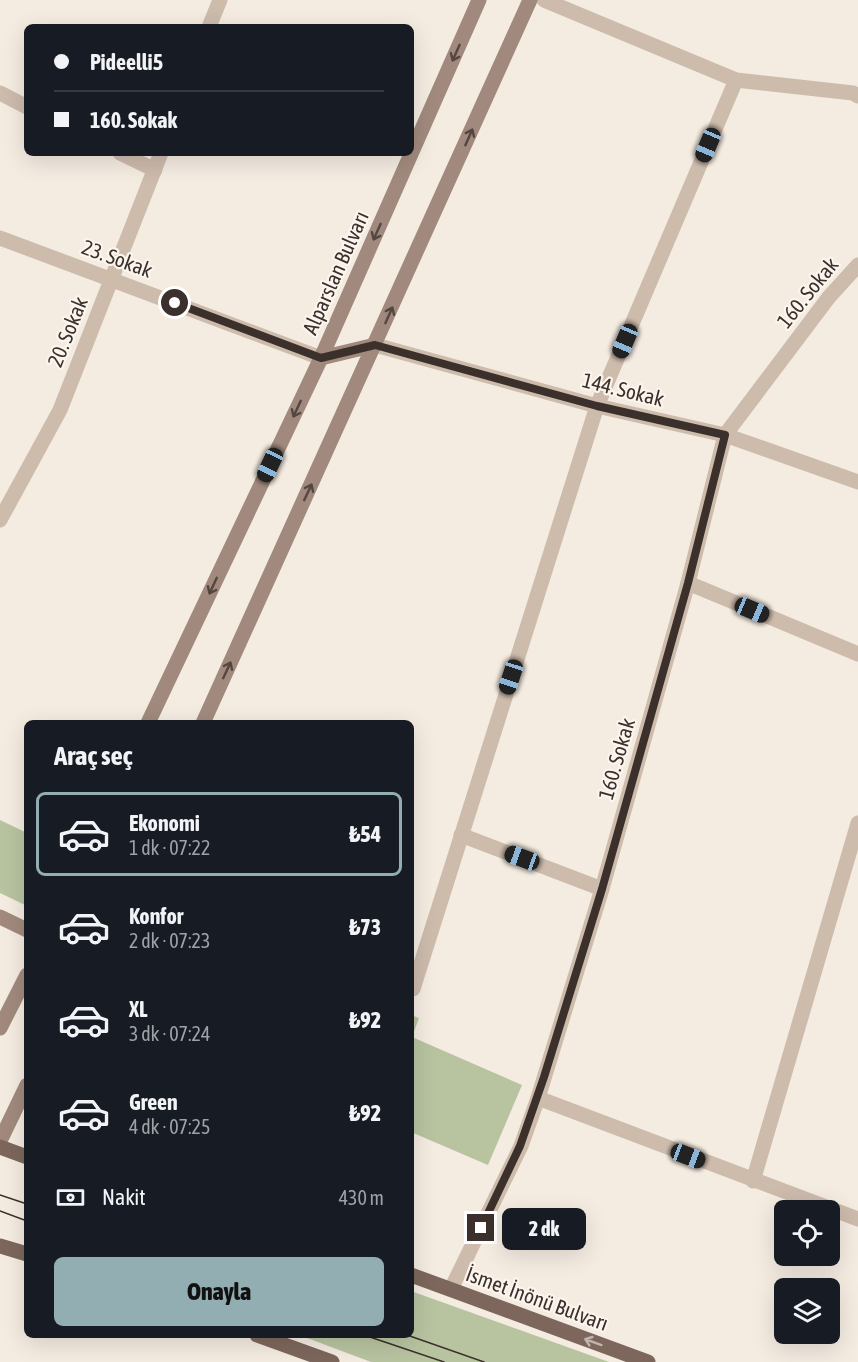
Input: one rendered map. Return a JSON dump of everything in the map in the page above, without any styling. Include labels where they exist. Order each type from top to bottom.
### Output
[{"type":"main road","name":"Alparslan Bulvarı","points":[[414,147],[479,0]]},
{"type":"main road","points":[[204,720],[530,0]]},
{"type":"main road","name":"Alparslan Bulvarı","points":[[149,720],[321,358],[410,156]]},
{"type":"main road","points":[[321,358],[375,345]]},
{"type":"main road","points":[[0,917],[24,929]]},
{"type":"main road","points":[[0,1028],[24,981]]},
{"type":"main road","points":[[0,1019],[10,1007]]},
{"type":"main road","points":[[0,1141],[24,1090]]},
{"type":"main road","points":[[0,1147],[24,1156]]},
{"type":"main road","points":[[0,1246],[24,1253]]},
{"type":"main road","name":"İsmet İnönü Bulvarı","points":[[414,1276],[648,1362]]},
{"type":"main road","points":[[265,1338],[333,1362]]},
{"type":"street","points":[[210,24],[220,0]]},
{"type":"street","points":[[544,0],[736,80],[856,90]]},
{"type":"street","points":[[414,986],[597,406],[736,80]]},
{"type":"street","points":[[0,93],[24,105]]},
{"type":"street","points":[[126,156],[155,170]]},
{"type":"street","name":"20. Sokak","points":[[0,520],[60,410],[160,156]]},
{"type":"street","name":"23. Sokak","points":[[0,238],[321,358]]},
{"type":"street","name":"160. Sokak","points":[[451,1289],[520,1146],[538,1098],[602,889],[688,583],[725,435],[830,297],[858,265]]},
{"type":"street","name":"144. Sokak","points":[[375,345],[597,406],[725,435],[858,482]]},
{"type":"street","points":[[688,583],[858,654]]},
{"type":"street","points":[[753,1181],[858,823]]},
{"type":"street","points":[[461,835],[602,889]]},
{"type":"street","points":[[538,1098],[858,1219]]},
{"type":"green space","points":[[0,820],[24,832],[24,905],[0,893]]},
{"type":"green space","points":[[414,1016],[419,1018],[414,1032]]},
{"type":"green space","points":[[414,1038],[522,1085],[488,1165],[414,1133]]},
{"type":"green space","points":[[414,1292],[609,1362],[371,1362],[307,1338],[414,1338]]},
{"type":"tram line","points":[[0,1195],[24,1203]]},
{"type":"tram line","points":[[0,1211],[24,1220]]},
{"type":"tram line","points":[[414,1337],[484,1362]]},
{"type":"tram line","points":[[373,1338],[444,1362]]},
{"type":"route","points":[[175,303],[321,358],[375,345],[597,406],[725,435],[688,583],[602,889],[538,1098],[520,1146],[481,1228]]}]
